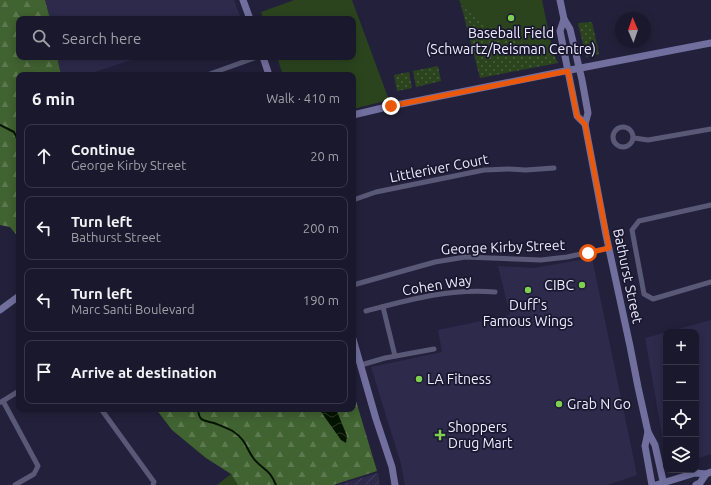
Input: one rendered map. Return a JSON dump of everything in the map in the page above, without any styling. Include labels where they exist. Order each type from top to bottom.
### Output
[{"type":"main road","name":"Bathurst Street","points":[[560,0],[564,19],[570,29],[579,69],[588,113],[585,124],[609,248],[648,432],[655,446],[661,484]]},
{"type":"main road","points":[[245,1],[249,16]]},
{"type":"main road","name":"Bathurst Street","points":[[564,19],[560,31],[577,116],[585,124]]},
{"type":"main road","points":[[356,114],[711,43]]},
{"type":"main road","points":[[264,60],[268,72]]},
{"type":"main road","points":[[0,310],[16,298]]},
{"type":"main road","points":[[356,349],[392,467],[395,485]]},
{"type":"main road","name":"Bathurst Street","points":[[648,432],[645,446],[652,485]]},
{"type":"main road","points":[[661,484],[695,473],[709,473]]},
{"type":"main road","points":[[696,485],[700,483],[709,473]]},
{"type":"street","points":[[215,72],[249,60]]},
{"type":"street","points":[[623,127],[630,129],[634,138],[633,142],[628,146],[621,147],[615,144],[613,135],[617,129],[623,127]]},
{"type":"street","points":[[634,138],[648,140],[711,128]]},
{"type":"street","name":"Littleriver Court","points":[[356,199],[376,192],[484,170],[540,170],[554,168]]},
{"type":"street","points":[[711,205],[639,221],[632,230],[644,294],[653,299],[711,282]]},
{"type":"street","name":"George Kirby Street","points":[[356,284],[435,262],[465,257],[542,260],[567,257],[609,248]]},
{"type":"street","name":"Cohen Way","points":[[366,311],[429,296],[475,290],[495,292]]},
{"type":"street","points":[[383,307],[395,356]]},
{"type":"street","points":[[361,365],[395,356],[434,349]]},
{"type":"street","points":[[15,485],[34,474],[38,466],[1,402],[16,393]]},
{"type":"street","points":[[103,412],[154,482],[152,485]]},
{"type":"shaded area","points":[[45,0],[234,0],[240,16],[49,16]]},
{"type":"shaded area","points":[[58,60],[131,60],[95,72],[60,72]]},
{"type":"shaded area","points":[[592,258],[637,475],[608,485],[405,485],[401,464],[371,367],[442,352],[438,330],[510,315],[498,266],[533,268]]},
{"type":"shaded area","points":[[711,320],[711,454],[699,458],[699,329],[678,329]]},
{"type":"shaded area","points":[[663,333],[663,439],[645,338]]},
{"type":"shaded area","points":[[378,473],[380,485],[338,485]]},
{"type":"green space","points":[[0,0],[45,0],[49,16],[16,16],[16,60],[58,60],[60,72],[16,72],[16,234],[10,227],[0,225]]},
{"type":"green space","points":[[294,0],[352,0],[389,100],[356,108],[356,72],[282,72],[278,60],[356,60],[356,16],[262,16],[261,12]]},
{"type":"green space","name":"Baseball Field (Schwartz/Reisman Centre)","points":[[459,0],[542,0],[553,53],[490,31],[461,5]]},
{"type":"green space","points":[[461,5],[495,33],[553,53],[558,63],[480,78]]},
{"type":"green space","points":[[592,22],[599,54],[586,57],[578,23]]},
{"type":"green space","points":[[438,66],[441,81],[416,87],[413,71]]},
{"type":"green space","points":[[409,72],[412,88],[397,91],[394,75]]},
{"type":"green space","points":[[356,401],[377,471],[333,485],[238,485],[231,474],[206,458],[172,430],[158,412],[356,412]]},
{"type":"green space","points":[[231,474],[238,485],[217,485]]},
{"type":"water","points":[[321,412],[337,412],[347,436],[346,443],[341,440]]},
{"type":"waterway","points":[[0,125],[14,132],[16,136]]},
{"type":"waterway","points":[[199,412],[203,420],[227,428],[238,435],[257,463],[269,473],[276,485]]},
{"type":"place","name":"Baseball Field (Schwartz/Reisman Centre)","points":[[511,18]]},
{"type":"place","name":"CIBC","points":[[582,285]]},
{"type":"place","name":"Duff's Famous Wings","points":[[528,290]]},
{"type":"place","name":"LA Fitness","points":[[419,379]]},
{"type":"place","name":"Grab N Go","points":[[559,404]]},
{"type":"place","name":"Shoppers Drug Mart","points":[[440,435]]},
{"type":"route","points":[[391,106],[568,71],[577,116],[585,124],[609,248],[588,253]]}]
